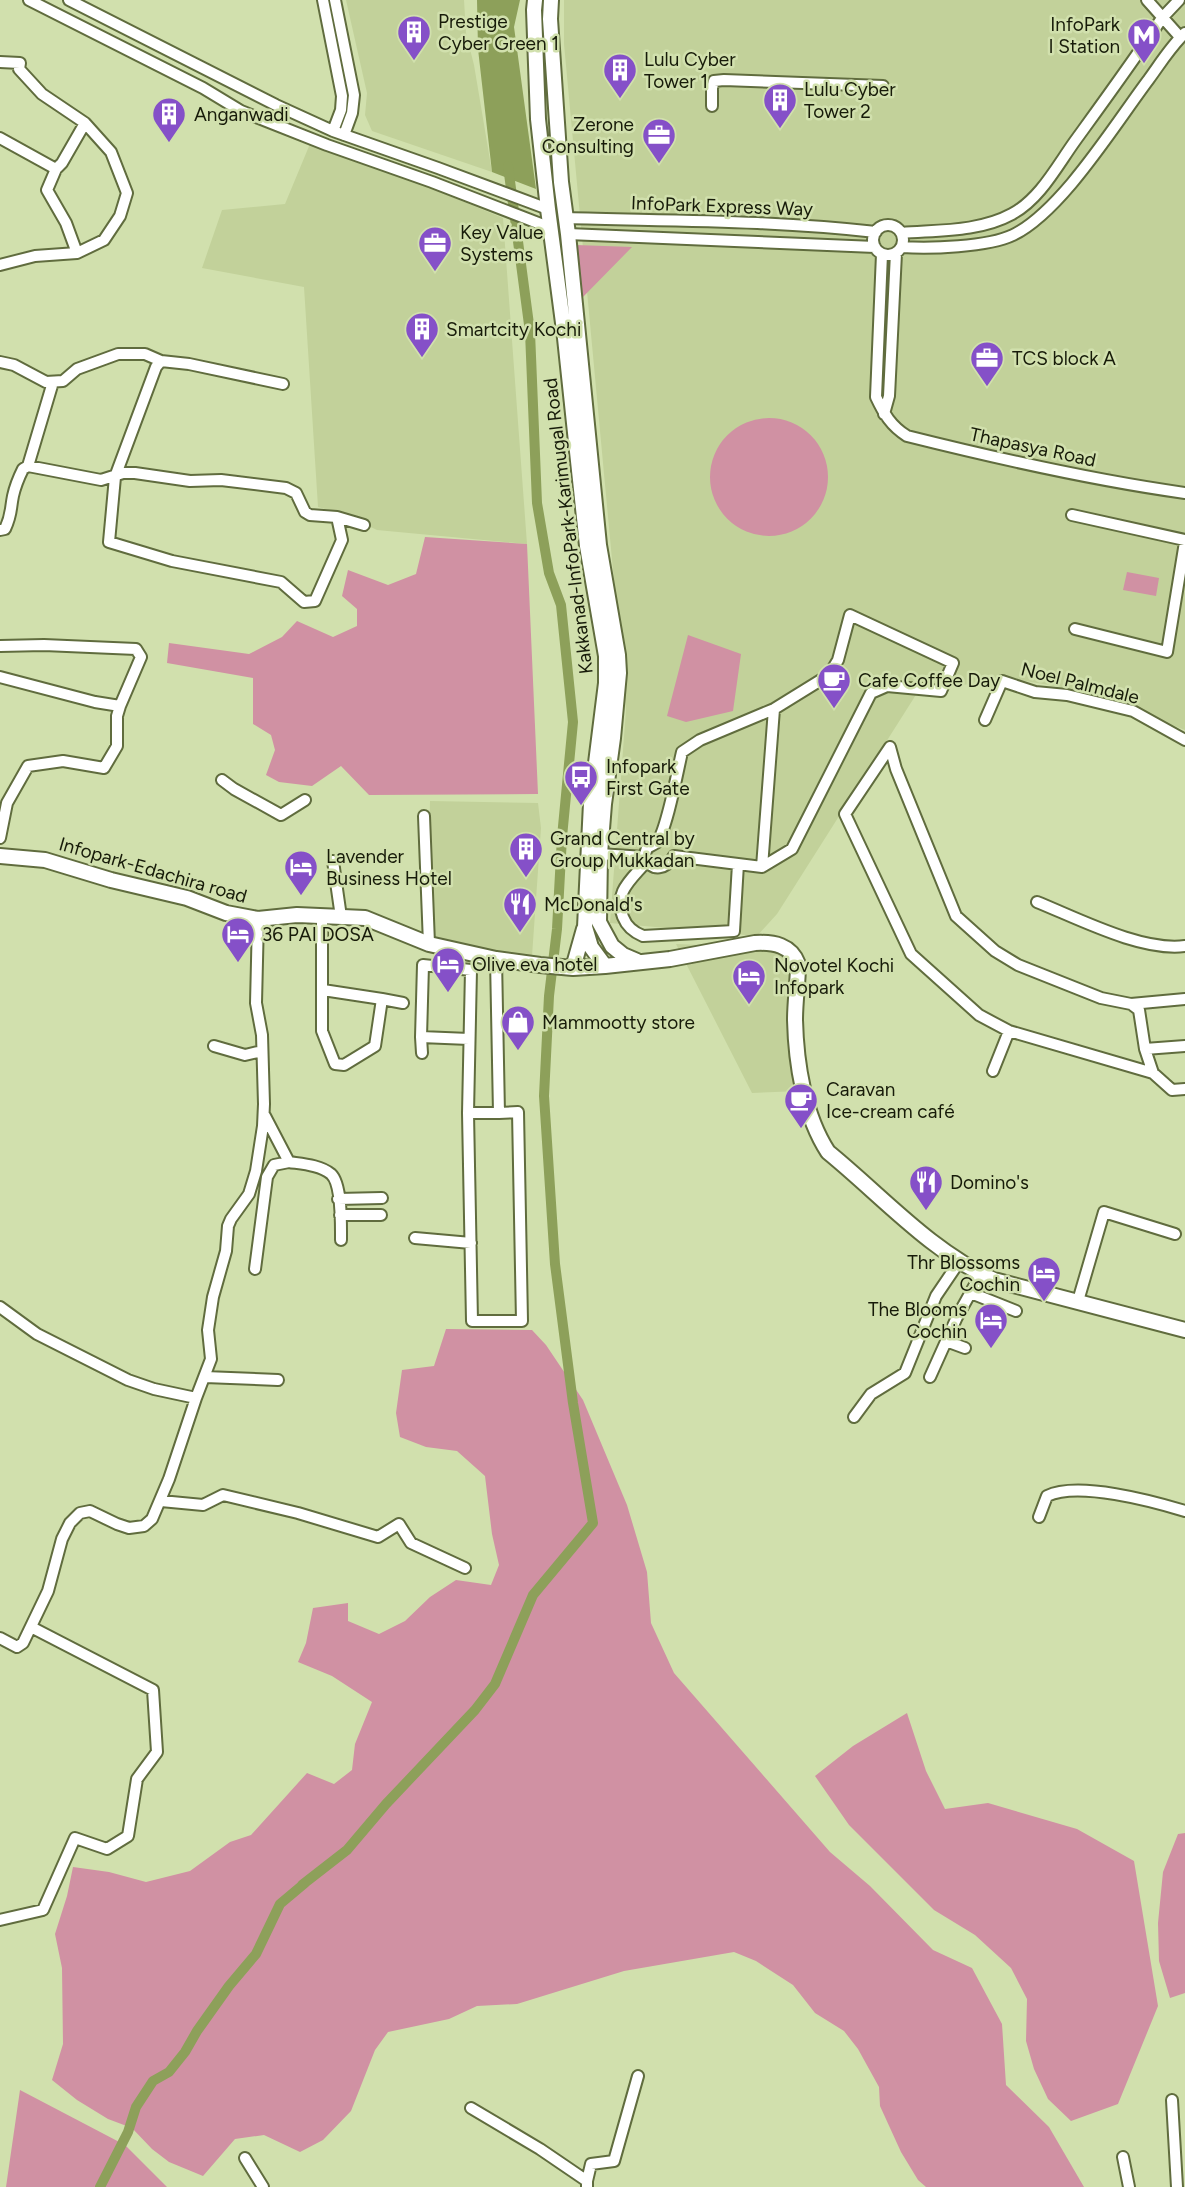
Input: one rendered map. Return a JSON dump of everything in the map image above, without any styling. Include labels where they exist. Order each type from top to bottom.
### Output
[{"type":"main road","name":"Kakkanad-InfoPark-Karimugal Road","points":[[535,0],[542,207],[551,228],[587,546],[606,656],[599,922],[612,946],[623,955],[639,962]]},
{"type":"main road","name":"Kakkanad-InfoPark-Karimugal Road","points":[[551,0],[561,182],[600,545],[618,655],[618,684],[591,803],[585,927],[591,947],[605,966]]},
{"type":"main road","name":"Infopark-Edachira road","points":[[0,856],[45,860],[111,880],[187,898],[226,913],[258,919],[297,915],[365,918],[429,944],[496,960],[571,968],[605,966]]},
{"type":"main road","points":[[571,968],[585,927]]},
{"type":"main road","points":[[605,966],[670,959],[755,943],[768,942],[789,949],[798,964],[795,1018],[797,1056],[817,1135],[828,1152],[959,1262],[993,1280],[1185,1330]]},
{"type":"street","points":[[29,0],[203,88],[242,111],[551,228]]},
{"type":"street","points":[[69,0],[333,131],[542,207]]},
{"type":"street","points":[[323,0],[342,96],[341,110],[333,131]]},
{"type":"street","points":[[335,0],[354,95],[352,113],[344,135]]},
{"type":"street","points":[[878,250],[886,255],[899,250],[976,243],[1010,236],[1034,223],[1079,173],[1183,35],[1146,0]]},
{"type":"street","points":[[902,233],[962,229],[1011,214],[1028,203],[1162,18],[1178,0]]},
{"type":"street","points":[[0,62],[20,63],[19,69],[42,94],[85,123],[111,152],[127,193],[120,216],[104,240],[77,253],[34,256],[0,265]]},
{"type":"street","points":[[712,106],[714,81],[883,86]]},
{"type":"street","points":[[77,253],[66,223],[47,190],[56,169],[85,123]]},
{"type":"street","points":[[0,138],[56,169]]},
{"type":"street","name":"InfoPark Express Way","points":[[566,218],[876,232]]},
{"type":"street","points":[[887,225],[895,226],[902,233],[903,243],[899,250],[889,396],[884,414],[876,397],[878,250],[873,240],[880,227],[887,225]]},
{"type":"street","name":"InfoPark Express Way","points":[[568,234],[878,250]]},
{"type":"street","points":[[0,362],[14,365],[46,382],[53,382],[64,381],[77,369],[118,354],[145,354],[161,361],[189,364],[283,384]]},
{"type":"street","points":[[161,361],[156,367],[115,477],[109,542],[172,561],[281,582],[304,602],[315,601],[342,540],[337,517]]},
{"type":"street","points":[[29,466],[53,382]]},
{"type":"street","name":"Thapasya Road","points":[[884,414],[894,428],[907,436],[1103,480],[1185,493]]},
{"type":"street","points":[[0,530],[5,529],[12,514],[13,496],[18,480],[23,469],[29,466],[101,480],[135,472],[190,481],[221,480],[286,488],[296,493],[304,512],[310,515],[337,517],[365,525]]},
{"type":"street","points":[[1072,515],[1185,541],[1167,652],[1075,629]]},
{"type":"street","points":[[674,856],[738,864],[762,867],[792,849],[871,693],[887,685],[941,691],[953,663],[850,615],[838,660],[829,676],[774,709],[700,740],[682,752],[662,833],[655,844],[647,849],[645,860],[626,886],[619,907],[634,932],[643,936],[734,931],[738,864]]},
{"type":"street","points":[[0,646],[136,649],[141,657],[117,716],[117,746],[104,768],[63,761],[28,766],[8,803],[0,838]]},
{"type":"street","points":[[0,677],[82,699],[120,706]]},
{"type":"street","name":"Noel Palmdale","points":[[985,720],[1002,681],[1035,692],[1067,695],[1133,711],[1185,740]]},
{"type":"street","points":[[762,867],[774,709]]},
{"type":"street","points":[[1185,999],[1130,1004],[1101,998],[1018,964],[995,951],[956,916],[896,769],[890,747],[845,814],[911,954],[979,1015],[1009,1031],[1153,1073],[1172,1090],[1185,1089]]},
{"type":"street","points":[[222,780],[281,814],[305,800]]},
{"type":"street","points":[[424,816],[429,944]]},
{"type":"street","points":[[655,844],[671,849],[674,856]]},
{"type":"street","points":[[600,854],[645,860],[652,866],[662,868],[669,865],[674,856]]},
{"type":"street","points":[[333,861],[341,917]]},
{"type":"street","points":[[1037,902],[1138,942],[1185,946]]},
{"type":"street","points":[[322,916],[322,1031],[335,1064],[344,1065],[375,1046],[382,999]]},
{"type":"street","points":[[0,1638],[17,1647],[23,1643],[48,1591],[62,1539],[70,1522],[80,1513],[90,1511],[129,1528],[144,1526],[152,1519],[161,1501],[211,1359],[208,1336],[211,1312],[231,1219],[249,1194],[256,1171],[264,1114],[261,1035],[256,1003],[258,919]]},
{"type":"street","points":[[496,960],[499,1113]]},
{"type":"street","points":[[422,1053],[423,965],[471,970],[468,1113],[472,1321],[522,1321],[518,1112],[468,1113]]},
{"type":"street","points":[[323,990],[403,1003]]},
{"type":"street","points":[[1130,1004],[1139,1010],[1145,1049],[1153,1073]]},
{"type":"street","points":[[993,1071],[1009,1031]]},
{"type":"street","points":[[421,1037],[468,1038]]},
{"type":"street","points":[[214,1046],[245,1055],[262,1051]]},
{"type":"street","points":[[1145,1049],[1185,1046]]},
{"type":"street","points":[[264,1114],[289,1162]]},
{"type":"street","points":[[255,1269],[267,1177],[274,1166],[289,1162],[316,1167],[332,1175],[337,1185],[341,1240]]},
{"type":"street","points":[[338,1199],[382,1198]]},
{"type":"street","points":[[1078,1301],[1104,1212],[1175,1234]]},
{"type":"street","points":[[340,1215],[381,1215]]},
{"type":"street","points":[[415,1238],[471,1243]]},
{"type":"street","points":[[854,1417],[872,1394],[905,1373],[936,1296],[959,1262]]},
{"type":"street","points":[[930,1377],[981,1274]]},
{"type":"street","points":[[971,1293],[1016,1311]]},
{"type":"street","points":[[0,1307],[26,1328],[128,1380],[196,1398]]},
{"type":"street","points":[[946,1341],[965,1348]]},
{"type":"street","points":[[205,1377],[278,1381]]},
{"type":"street","points":[[1039,1517],[1046,1496],[1070,1490],[1136,1498],[1185,1511]]},
{"type":"street","points":[[161,1501],[203,1505],[223,1495],[298,1513],[378,1537],[399,1524],[411,1543],[466,1568]]},
{"type":"street","points":[[0,1920],[43,1910],[75,1838],[107,1849],[128,1836],[137,1779],[157,1752],[153,1690],[31,1627]]},
{"type":"street","points":[[471,2108],[540,2149],[587,2184],[592,2164],[614,2161],[638,2076]]},
{"type":"street","points":[[1172,2100],[1177,2187]]},
{"type":"street","points":[[1123,2157],[1129,2187]]},
{"type":"street","points":[[245,2158],[263,2187]]},
{"type":"shaded area","points":[[346,0],[464,0],[466,33],[492,172],[372,131],[365,115],[367,93]]},
{"type":"shaded area","points":[[477,0],[520,0],[514,27],[536,189],[492,172],[478,49]]},
{"type":"shaded area","points":[[564,0],[1185,0],[1185,730],[1085,691],[1013,679],[919,690],[777,914],[757,936],[610,923],[626,710],[564,44]]},
{"type":"shaded area","points":[[312,139],[503,218],[527,544],[377,530],[343,514],[318,507],[304,287],[202,268],[222,210],[285,204]]},
{"type":"shaded area","points":[[576,245],[632,247],[583,297]]},
{"type":"shaded area","points":[[769,418],[791,423],[811,435],[823,455],[828,477],[823,499],[811,519],[791,531],[769,536],[747,531],[727,519],[715,499],[710,477],[715,455],[727,435],[747,423]]},
{"type":"shaded area","points":[[425,537],[527,544],[538,794],[369,795],[341,766],[312,786],[279,782],[266,775],[275,750],[271,735],[253,724],[253,678],[167,663],[169,643],[249,654],[282,637],[297,621],[333,637],[357,626],[357,609],[342,596],[348,570],[388,585],[416,574]]},
{"type":"shaded area","points":[[1127,572],[1159,578],[1156,596],[1123,590]]},
{"type":"shaded area","points":[[688,635],[741,654],[733,711],[686,722],[667,716]]},
{"type":"shaded area","points":[[430,801],[538,803],[541,828],[532,956],[463,947],[427,935]]},
{"type":"shaded area","name":"Novotel Kochi Infopark","points":[[676,944],[769,948],[788,955],[794,971],[788,1041],[800,1091],[752,1093]]},
{"type":"shaded area","points":[[446,1329],[532,1330],[546,1345],[583,1400],[627,1505],[647,1572],[651,1623],[674,1673],[830,1852],[870,1886],[933,1950],[972,1968],[1002,2024],[1006,2085],[1049,2127],[1084,2187],[926,2187],[918,2180],[901,2152],[880,2106],[879,2087],[858,2049],[844,2031],[815,2013],[793,1985],[756,1961],[734,1952],[624,1971],[517,2004],[477,2006],[449,2019],[388,2032],[375,2050],[351,2111],[323,2140],[300,2152],[264,2135],[235,2139],[203,2176],[169,2162],[132,2128],[108,2119],[77,2100],[52,2080],[63,2044],[62,1968],[55,1934],[73,1867],[109,1872],[146,1882],[190,1871],[230,1842],[251,1835],[307,1773],[334,1784],[352,1770],[355,1744],[372,1702],[332,1676],[298,1662],[306,1643],[313,1608],[348,1603],[348,1621],[379,1634],[405,1621],[430,1597],[456,1580],[491,1585],[499,1565],[485,1476],[457,1451],[426,1447],[400,1437],[396,1413],[402,1370],[434,1366]]},
{"type":"shaded area","points":[[907,1713],[926,1771],[945,1809],[988,1803],[1077,1829],[1134,1861],[1158,2006],[1118,2104],[1071,2121],[1048,2099],[1034,2069],[1026,2041],[1027,1999],[1011,1968],[975,1935],[934,1910],[849,1825],[815,1776],[853,1746]]},
{"type":"shaded area","points":[[1185,1833],[1185,1993],[1170,1998],[1159,1961],[1158,1923],[1163,1872],[1178,1834]]},
{"type":"shaded area","points":[[20,2090],[125,2145],[167,2187],[6,2187]]},
{"type":"waterway","points":[[302,1885],[347,1850],[386,1804],[475,1710],[495,1684],[533,1595],[593,1523],[573,1403],[555,1264],[544,1096],[549,996],[557,929],[562,837],[573,722],[561,605],[549,573],[537,503],[530,332],[508,166]]},
{"type":"waterway","points":[[100,2187],[128,2132],[136,2107],[153,2081],[169,2072],[185,2052],[229,1986],[256,1954],[280,1904],[305,1883]]},
{"type":"place","name":"Prestige Cyber Green 1","points":[[414,62]]},
{"type":"place","name":"InfoPark I Station","points":[[1144,65]]},
{"type":"place","name":"Lulu Cyber Tower 1","points":[[620,100]]},
{"type":"place","name":"Lulu Cyber Tower 2","points":[[780,130]]},
{"type":"place","name":"Anganwadi","points":[[169,144]]},
{"type":"place","name":"Zerone Consulting","points":[[659,165]]},
{"type":"place","name":"Key Value Systems","points":[[435,273]]},
{"type":"place","name":"Smartcity Kochi","points":[[422,359]]},
{"type":"place","name":"TCS block A","points":[[987,388]]},
{"type":"place","name":"Cafe Coffee Day","points":[[834,710]]},
{"type":"place","name":"Infopark First Gate","points":[[581,807]]},
{"type":"place","name":"Grand Central by Group Mukkadan","points":[[526,879]]},
{"type":"place","name":"Lavender Business Hotel","points":[[301,897]]},
{"type":"place","name":"McDonald's","points":[[520,934]]},
{"type":"place","name":"36 PAI DOSA","points":[[238,964]]},
{"type":"place","name":"Olive eva hotel","points":[[448,994]]},
{"type":"place","name":"Novotel Kochi Infopark","points":[[749,1006]]},
{"type":"place","name":"Mammootty store","points":[[518,1052]]},
{"type":"place","name":"Caravan Ice-cream café","points":[[801,1130]]},
{"type":"place","name":"Domino's","points":[[926,1212]]},
{"type":"place","name":"Thr Blossoms Cochin","points":[[1044,1303]]},
{"type":"place","name":"The Blooms Cochin","points":[[991,1350]]}]
